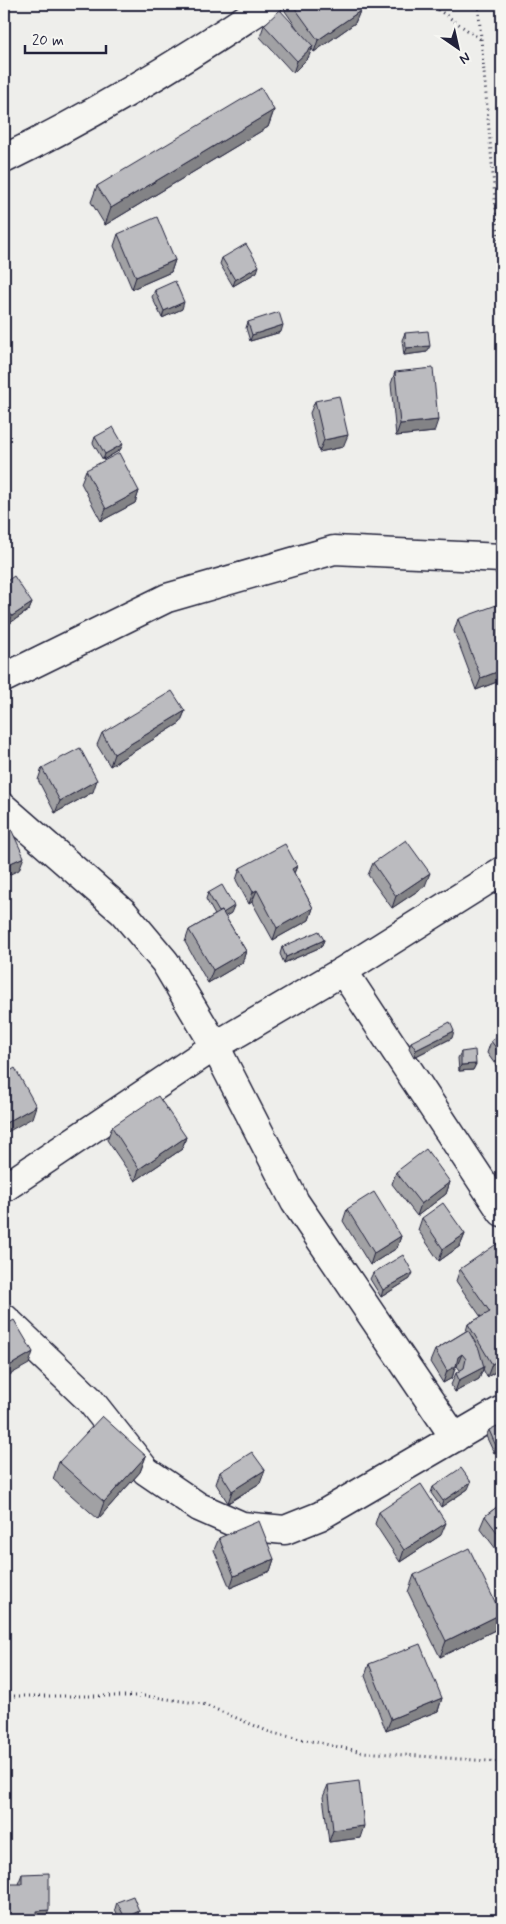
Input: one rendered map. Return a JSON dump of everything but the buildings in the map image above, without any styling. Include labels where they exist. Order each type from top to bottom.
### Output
[{"type":"street","points":[[4,159],[60,132],[180,62],[268,4]]},
{"type":"street","points":[[4,678],[167,598],[334,550],[502,558]]},
{"type":"street","points":[[4,808],[123,912],[165,962],[214,1046],[296,1202],[455,1438]]},
{"type":"street","points":[[4,1188],[214,1046],[343,971],[502,871]]},
{"type":"street","points":[[343,971],[502,1212]]},
{"type":"street","points":[[4,1318],[89,1399],[146,1470],[199,1507],[242,1526],[285,1530],[320,1516],[502,1410]]},
{"type":"path","points":[[430,4],[480,39]]},
{"type":"path","points":[[478,4],[502,278]]},
{"type":"path","points":[[4,1696],[146,1696],[203,1704],[272,1733],[363,1752],[502,1762]]}]
